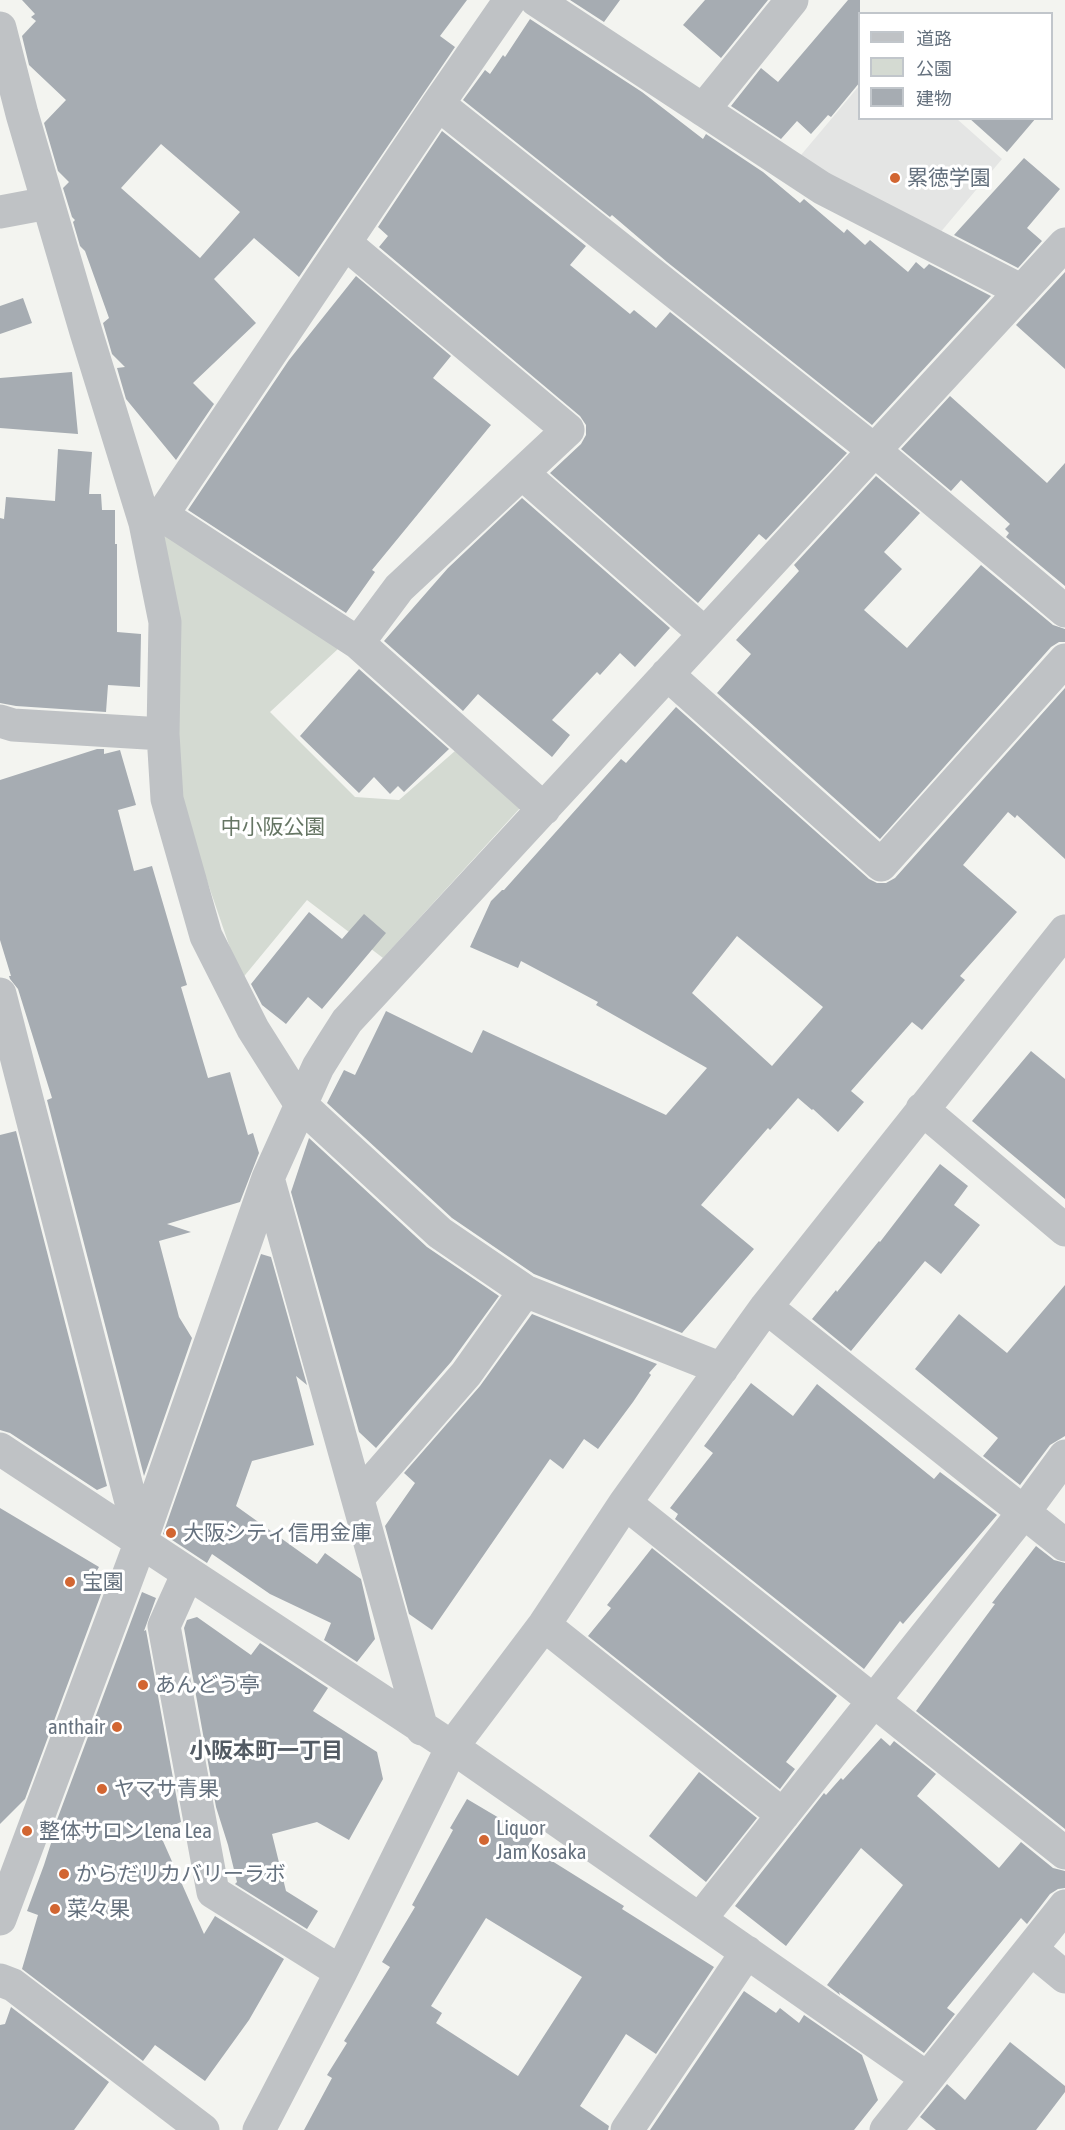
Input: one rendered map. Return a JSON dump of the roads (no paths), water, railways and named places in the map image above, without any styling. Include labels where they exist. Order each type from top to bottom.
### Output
[{"type":"street","points":[[153,519],[510,0]]},
{"type":"street","points":[[536,0],[822,188],[1022,291]]},
{"type":"street","points":[[703,110],[792,0]]},
{"type":"street","points":[[0,28],[48,203],[114,427],[153,519],[165,622],[163,734],[167,799],[206,936],[253,1029],[301,1105],[440,1233],[525,1291],[722,1368]]},
{"type":"street","points":[[438,104],[875,451],[1065,612]]},
{"type":"street","points":[[0,212],[48,203]]},
{"type":"street","points":[[345,243],[568,430],[399,588],[358,644]]},
{"type":"street","points":[[0,1919],[141,1541],[268,1178],[318,1067],[347,1021],[1065,244]]},
{"type":"street","points":[[522,473],[704,633]]},
{"type":"street","points":[[153,519],[358,644],[544,809]]},
{"type":"street","points":[[667,674],[881,865],[1065,660]]},
{"type":"street","points":[[0,721],[13,725],[163,734]]},
{"type":"street","points":[[259,2130],[341,1972],[452,1747],[544,1625],[625,1503],[766,1307],[1065,931]]},
{"type":"street","points":[[0,994],[141,1541]]},
{"type":"street","points":[[922,1109],[1065,1230]]},
{"type":"street","points":[[268,1178],[422,1729]]},
{"type":"street","points":[[358,1498],[466,1374],[525,1291]]},
{"type":"street","points":[[766,1307],[1065,1545]]},
{"type":"street","points":[[0,1449],[452,1747],[927,2078]]},
{"type":"street","points":[[700,1919],[1024,1512],[1065,1456]]},
{"type":"street","points":[[625,1503],[1065,1853]]},
{"type":"street","points":[[188,1573],[164,1626],[213,1892],[341,1972]]},
{"type":"street","points":[[544,1625],[783,1815]]},
{"type":"street","points":[[886,2130],[1065,1906]]},
{"type":"street","points":[[1030,1949],[1065,1977]]},
{"type":"street","points":[[627,2130],[747,1952]]},
{"type":"street","points":[[0,1980],[13,1985],[203,2130]]},
{"type":"place","name":"累徳学園","points":[[895,178]]},
{"type":"place","name":"大阪シティ信用金庫","points":[[171,1533]]},
{"type":"place","name":"宝園","points":[[70,1582]]},
{"type":"place","name":"あんどう亭","points":[[143,1685]]},
{"type":"place","name":"anthair","points":[[117,1727]]},
{"type":"place","name":"ヤマサ青果","points":[[102,1789]]},
{"type":"place","name":"整体サロンLena Lea","points":[[27,1831]]},
{"type":"place","name":"Liquor Jam Kosaka","points":[[484,1840]]},
{"type":"place","name":"からだリカバリーラボ","points":[[64,1874]]},
{"type":"place","name":"菜々果","points":[[55,1909]]},
{"type":"district","name":"小阪本町一丁目","points":[[266,1751]]},
{"type":"park label","name":"中小阪公園","points":[[273,827]]}]
